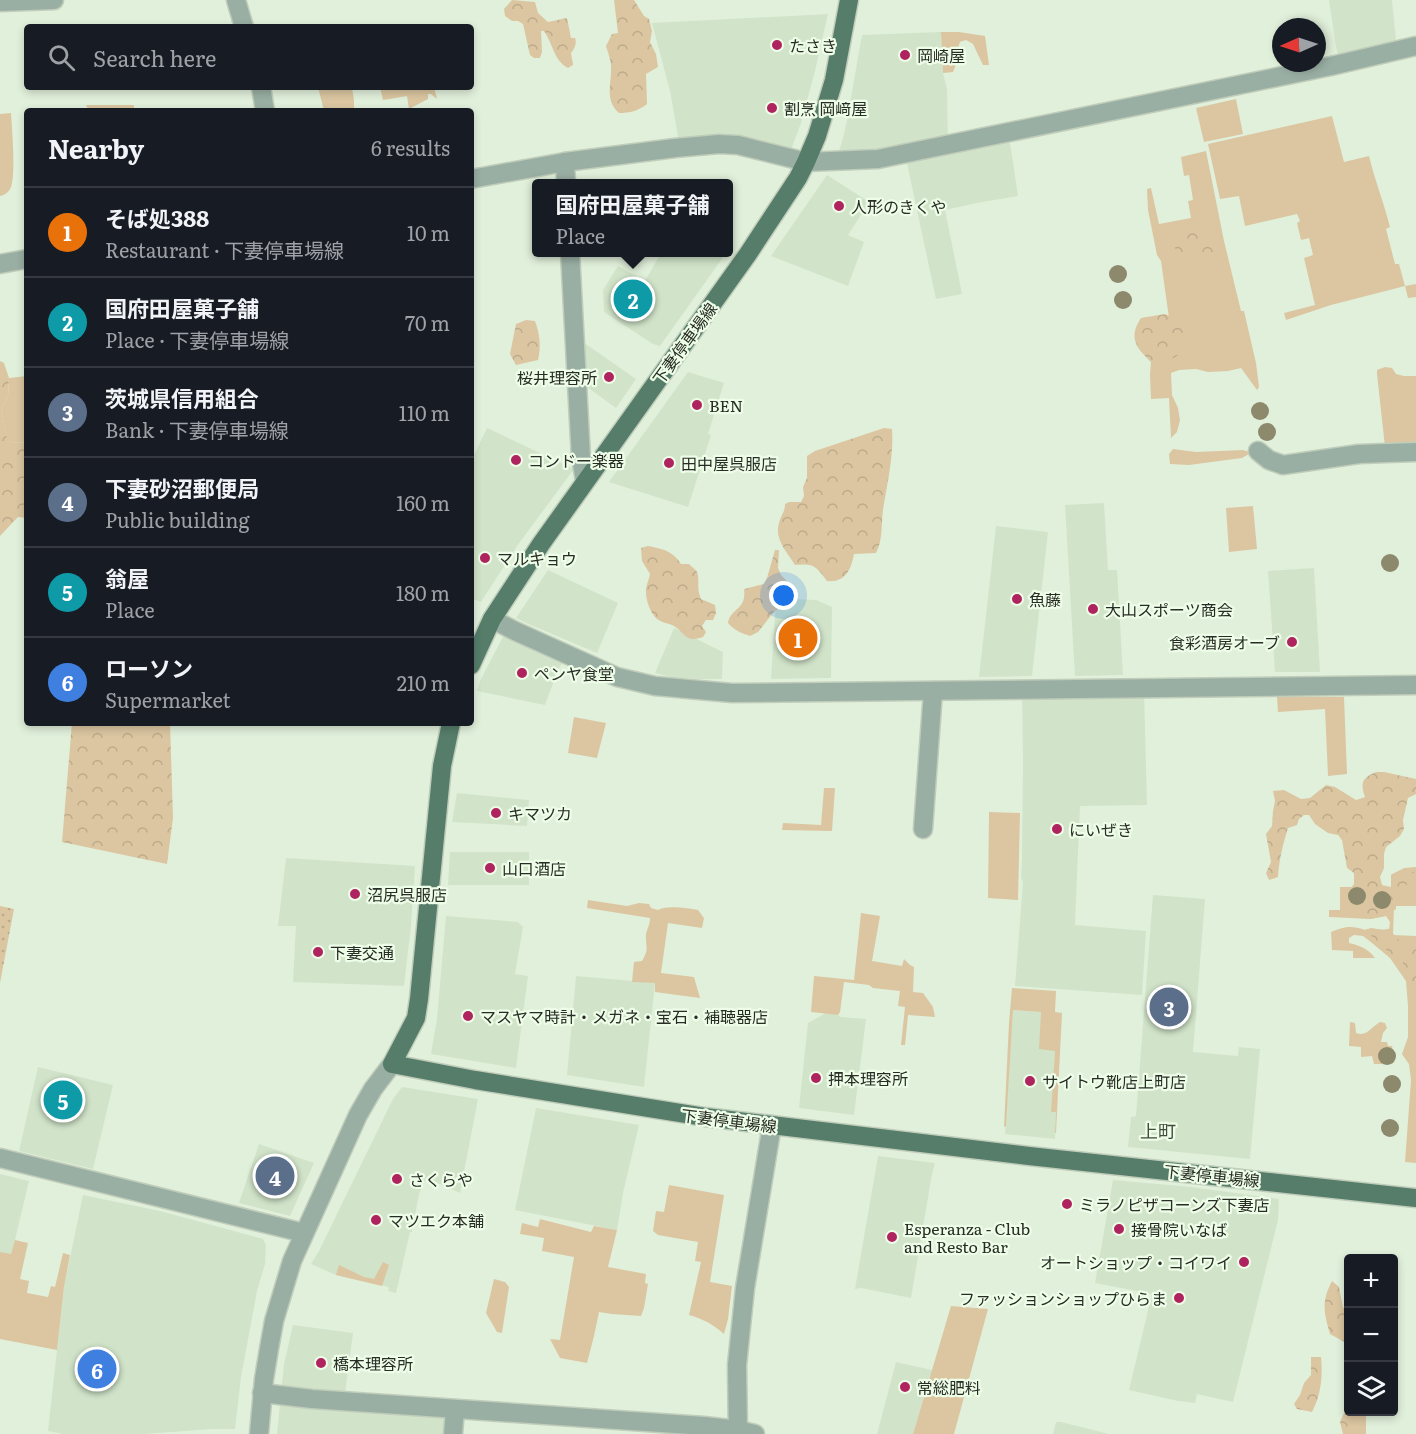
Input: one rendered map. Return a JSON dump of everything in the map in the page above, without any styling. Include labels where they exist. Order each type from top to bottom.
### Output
[{"type":"main road","name":"下妻停車場線","points":[[474,658],[492,619],[541,544],[748,254],[798,178],[817,136],[834,80],[849,0]]},
{"type":"main road","points":[[392,1064],[416,1018],[442,766],[450,726]]},
{"type":"main road","name":"下妻停車場線","points":[[392,1064],[678,1113],[1029,1156],[1416,1198]]},
{"type":"street","points":[[0,2],[54,0]]},
{"type":"street","points":[[236,0],[243,24]]},
{"type":"street","points":[[474,178],[565,162],[719,144],[738,145],[806,162],[878,159],[1331,66],[1416,46]]},
{"type":"street","points":[[262,90],[264,108]]},
{"type":"street","points":[[565,162],[566,179]]},
{"type":"street","points":[[570,257],[581,458],[585,481]]},
{"type":"street","points":[[0,264],[24,260]]},
{"type":"street","points":[[1258,451],[1269,460],[1283,465],[1359,454],[1416,452]]},
{"type":"street","points":[[492,619],[515,632],[617,677],[655,686],[732,693],[1416,685]]},
{"type":"street","points":[[922,829],[933,691]]},
{"type":"street","points":[[259,1434],[262,1393],[274,1321],[292,1261],[358,1115],[373,1089],[392,1064]]},
{"type":"street","points":[[262,1393],[312,1399],[744,1433],[737,1365],[745,1288],[772,1125]]},
{"type":"street","points":[[0,1158],[304,1233]]},
{"type":"street","points":[[453,1434],[455,1410]]},
{"type":"shaded area","points":[[1329,0],[1392,0],[1397,50],[1340,64]]},
{"type":"shaded area","points":[[828,14],[801,123],[788,158],[680,148],[670,91],[652,23]]},
{"type":"shaded area","points":[[941,32],[943,73],[947,89],[948,144],[1007,132],[1018,196],[945,210],[962,294],[936,299],[905,154],[836,161],[847,120],[862,35]]},
{"type":"shaded area","points":[[827,175],[869,202],[848,235],[864,242],[848,286],[771,256]]},
{"type":"shaded area","points":[[659,257],[723,257],[660,346],[653,344],[604,312],[603,290],[618,266],[645,281]]},
{"type":"shaded area","points":[[583,342],[636,379],[616,408],[576,379]]},
{"type":"shaded area","points":[[688,372],[724,383],[708,434],[711,435],[688,507],[609,482]]},
{"type":"shaded area","points":[[487,428],[574,469],[517,546],[481,602],[474,599],[474,455]]},
{"type":"shaded area","points":[[1104,503],[1108,570],[1117,570],[1123,675],[1075,676],[1065,505]]},
{"type":"shaded area","points":[[996,526],[1048,532],[1032,676],[979,677]]},
{"type":"shaded area","points":[[1314,568],[1320,672],[1275,672],[1268,571]]},
{"type":"shaded area","points":[[548,570],[618,603],[597,653],[516,618]]},
{"type":"shaded area","points":[[791,599],[816,600],[832,607],[831,678],[771,679],[776,602]]},
{"type":"shaded area","points":[[508,627],[567,655],[558,670],[545,705],[477,691]]},
{"type":"shaded area","points":[[674,628],[723,652],[722,679],[671,677],[655,673]]},
{"type":"shaded area","points":[[1144,688],[1147,805],[1080,806],[1075,925],[1146,931],[1142,995],[1015,986],[1023,882],[1021,878],[1022,689]]},
{"type":"shaded area","name":"キマツカ","points":[[457,793],[529,800],[527,826],[452,822]]},
{"type":"shaded area","points":[[450,852],[529,852],[529,885],[448,885]]},
{"type":"shaded area","points":[[286,858],[415,866],[404,986],[293,982],[296,926],[278,926]]},
{"type":"shaded area","points":[[1153,895],[1205,899],[1193,1052],[1238,1056],[1239,1047],[1260,1049],[1250,1159],[1128,1147],[1131,1117],[1136,1116]]},
{"type":"shaded area","points":[[446,916],[518,922],[523,927],[515,974],[528,976],[516,1068],[431,1054],[437,1019]]},
{"type":"shaded area","points":[[576,976],[655,983],[644,1087],[567,1075]]},
{"type":"shaded area","points":[[1013,1010],[1041,1012],[1055,1050],[1052,1112],[1056,1112],[1055,1139],[1005,1134]]},
{"type":"shaded area","points":[[826,1013],[840,1017],[866,1019],[854,1115],[799,1108],[808,1023]]},
{"type":"shaded area","points":[[38,1067],[113,1085],[93,1169],[19,1151]]},
{"type":"shaded area","points":[[402,1087],[478,1099],[460,1193],[426,1178],[419,1194],[396,1293],[388,1291],[389,1287],[336,1275],[311,1264],[393,1099]]},
{"type":"shaded area","points":[[536,1108],[639,1125],[617,1230],[515,1210]]},
{"type":"shaded area","points":[[259,1144],[314,1163],[290,1216],[239,1203]]},
{"type":"shaded area","name":"Esperanza - Club and Resto Bar","points":[[878,1156],[935,1163],[911,1298],[861,1288],[855,1289]]},
{"type":"shaded area","points":[[0,1174],[29,1181],[0,1312]]},
{"type":"shaded area","points":[[1113,1180],[1191,1187],[1279,1199],[1278,1220],[1233,1402],[1197,1394],[1195,1403],[1129,1390],[1152,1294],[1095,1283]]},
{"type":"shaded area","points":[[83,1195],[160,1211],[263,1239],[266,1245],[265,1264],[257,1291],[241,1377],[235,1429],[145,1434],[63,1434],[48,1431],[64,1287]]},
{"type":"shaded area","points":[[293,1325],[353,1333],[344,1401],[455,1410],[453,1434],[277,1434],[284,1364]]},
{"type":"shaded area","points":[[896,1362],[932,1370],[913,1434],[877,1434]]},
{"type":"shaded area","points":[[1056,1422],[1061,1422],[1109,1434],[1053,1434]]},
{"type":"green space","points":[[512,0],[535,2],[538,13],[548,22],[567,18],[571,38],[576,40],[571,53],[573,65],[568,68],[563,65],[544,31],[541,31],[540,58],[530,55],[523,24],[505,16],[504,9]]},
{"type":"green space","points":[[614,0],[634,0],[644,16],[649,19],[652,31],[650,42],[656,54],[658,67],[646,74],[647,104],[627,113],[619,113],[614,108],[610,97],[611,64],[606,46],[612,34],[618,33]]},
{"type":"green space","points":[[941,32],[985,36],[989,65],[983,65],[973,44],[966,40],[960,42],[953,72],[943,73]]},
{"type":"green space","points":[[319,90],[352,90],[354,108],[323,108]]},
{"type":"green space","points":[[381,90],[435,90],[437,99],[428,94],[428,99],[411,108],[409,108],[407,96],[383,100]]},
{"type":"green space","points":[[1236,99],[1243,134],[1204,142],[1196,108]]},
{"type":"green space","points":[[86,105],[134,105],[134,108],[88,108]]},
{"type":"green space","points":[[11,113],[12,180],[9,190],[0,196],[0,114]]},
{"type":"green space","points":[[1332,116],[1344,162],[1369,156],[1390,227],[1386,229],[1395,264],[1399,264],[1405,286],[1331,305],[1286,320],[1284,313],[1315,305],[1304,258],[1313,255],[1309,238],[1301,240],[1297,223],[1300,221],[1297,214],[1245,226],[1239,196],[1220,199],[1208,144]]},
{"type":"green space","points":[[1206,151],[1224,241],[1256,363],[1259,387],[1257,390],[1241,368],[1208,372],[1196,369],[1179,370],[1171,373],[1172,395],[1180,420],[1177,432],[1171,438],[1169,398],[1151,399],[1151,362],[1164,362],[1169,318],[1161,261],[1157,255],[1148,210],[1147,189],[1151,188],[1159,224],[1191,218],[1188,201],[1193,200],[1189,175],[1184,176],[1181,157]]},
{"type":"green space","points":[[1192,225],[1216,238],[1223,245],[1223,253],[1219,255],[1205,251],[1188,260],[1176,254],[1176,235],[1181,229]]},
{"type":"green space","points":[[1416,284],[1416,297],[1408,298],[1405,286]]},
{"type":"green space","points":[[1165,314],[1181,321],[1186,340],[1185,345],[1176,357],[1164,362],[1151,362],[1138,347],[1134,337],[1135,331],[1141,318]]},
{"type":"green space","points":[[526,320],[535,321],[537,326],[540,345],[538,360],[516,365],[510,354],[516,324]]},
{"type":"green space","points":[[0,361],[4,363],[9,378],[8,396],[1,409],[7,438],[11,443],[24,442],[24,518],[18,517],[0,536]]},
{"type":"green space","points":[[1385,367],[1392,368],[1396,374],[1416,376],[1416,446],[1385,447],[1377,370]]},
{"type":"green space","points":[[24,376],[24,442],[11,443],[7,439],[1,409],[8,396],[9,378]]},
{"type":"green space","points":[[884,428],[892,429],[892,449],[881,538],[876,553],[854,554],[851,565],[843,578],[833,581],[827,581],[814,567],[795,565],[782,545],[778,529],[785,504],[801,502],[804,496],[807,456],[815,451]]},
{"type":"green space","points":[[1173,449],[1196,452],[1243,450],[1249,454],[1242,458],[1189,465],[1170,464],[1169,454]]},
{"type":"green space","points":[[1253,506],[1257,549],[1229,552],[1226,508]]},
{"type":"green space","points":[[648,546],[667,551],[681,564],[689,564],[697,572],[701,599],[715,605],[716,613],[713,620],[706,620],[702,626],[706,632],[703,637],[693,639],[686,637],[674,626],[659,620],[653,614],[646,593],[650,574],[642,561],[641,548]]},
{"type":"green space","points":[[775,550],[779,550],[778,568],[788,582],[792,593],[788,601],[773,613],[758,632],[750,636],[733,628],[728,623],[729,618],[741,605],[744,589],[764,584]]},
{"type":"green space","points":[[1277,697],[1344,697],[1347,774],[1328,776],[1325,709],[1278,712]]},
{"type":"green space","points":[[574,717],[606,723],[597,758],[568,753]]},
{"type":"green space","points":[[72,726],[170,726],[173,818],[167,864],[62,842]]},
{"type":"green space","points":[[1376,772],[1416,779],[1416,794],[1408,798],[1403,820],[1404,829],[1400,836],[1386,847],[1384,868],[1380,877],[1382,885],[1391,887],[1391,875],[1394,873],[1403,870],[1416,873],[1416,881],[1406,885],[1411,896],[1404,901],[1396,902],[1396,909],[1386,916],[1370,919],[1359,912],[1349,910],[1345,906],[1346,894],[1354,884],[1354,873],[1347,868],[1342,840],[1338,835],[1328,833],[1315,824],[1309,815],[1304,815],[1299,819],[1297,825],[1288,828],[1278,877],[1269,880],[1266,873],[1271,862],[1266,834],[1272,826],[1275,801],[1273,791],[1284,790],[1301,799],[1310,798],[1326,785],[1335,787],[1356,800],[1365,797],[1363,782]]},
{"type":"green space","points":[[824,788],[835,788],[832,831],[782,830],[783,823],[821,825]]},
{"type":"green space","points":[[989,812],[1020,813],[1018,900],[988,898]]},
{"type":"green space","points":[[1416,867],[1416,906],[1394,906],[1393,935],[1416,936],[1416,1163],[1405,1162],[1411,1080],[1409,1064],[1402,1054],[1408,1037],[1406,981],[1390,958],[1363,936],[1354,935],[1349,938],[1349,943],[1364,948],[1375,958],[1353,958],[1353,951],[1332,950],[1331,932],[1348,927],[1365,930],[1389,929],[1390,922],[1386,916],[1370,919],[1329,917],[1329,910],[1340,910],[1340,887],[1391,887],[1391,875],[1404,868]]},
{"type":"green space","points":[[588,900],[627,906],[639,903],[649,904],[651,908],[658,910],[672,907],[698,910],[704,918],[702,928],[668,923],[661,973],[694,977],[700,998],[655,992],[655,983],[632,982],[634,962],[642,961],[646,953],[646,934],[650,918],[587,908]]},
{"type":"green space","points":[[0,906],[14,909],[0,983]]},
{"type":"green space","points":[[861,913],[880,916],[872,961],[902,966],[904,959],[914,967],[913,992],[923,993],[933,1007],[935,1017],[908,1015],[905,1045],[901,1045],[905,1007],[898,1006],[900,991],[844,982],[838,1015],[811,1012],[814,976],[854,980]]},
{"type":"green space","points":[[1389,929],[1399,940],[1416,946],[1416,990],[1407,980],[1402,959],[1390,953],[1365,930]]},
{"type":"green space","points":[[1012,988],[1056,991],[1055,1012],[1062,1013],[1056,1133],[1056,1112],[1051,1112],[1055,1051],[1039,1049],[1041,1012],[1013,1010],[1006,1126],[1004,1127]]},
{"type":"green space","points":[[1350,1022],[1355,1023],[1356,1033],[1360,1034],[1366,1033],[1380,1022],[1385,1023],[1387,1028],[1381,1042],[1387,1042],[1388,1046],[1392,1046],[1395,1061],[1392,1064],[1374,1064],[1372,1056],[1361,1057],[1361,1047],[1349,1046]]},
{"type":"green space","points":[[669,1185],[724,1195],[710,1282],[732,1286],[724,1334],[708,1322],[689,1315],[701,1262],[695,1261],[698,1242],[658,1235],[653,1231],[656,1211],[664,1212]]},
{"type":"green space","points":[[540,1219],[591,1232],[594,1226],[617,1230],[608,1267],[646,1274],[645,1283],[648,1284],[641,1316],[599,1312],[587,1363],[560,1358],[550,1339],[560,1340],[574,1257],[542,1251],[544,1238],[520,1234],[522,1223],[538,1227]]},
{"type":"green space","points":[[15,1240],[28,1243],[20,1279],[29,1281],[27,1293],[48,1297],[51,1286],[55,1287],[63,1253],[70,1255],[57,1350],[0,1339],[0,1252],[11,1254]]},
{"type":"green space","points":[[383,1262],[389,1265],[382,1286],[336,1275],[339,1265],[364,1277],[374,1279]]},
{"type":"green space","points":[[494,1279],[505,1282],[509,1287],[502,1333],[497,1332],[486,1313]]},
{"type":"green space","points":[[1332,1281],[1339,1287],[1344,1308],[1344,1342],[1330,1334],[1325,1313],[1325,1301]]},
{"type":"green space","points":[[951,1306],[988,1309],[954,1434],[913,1434]]},
{"type":"green space","points":[[1311,1357],[1321,1357],[1322,1371],[1321,1385],[1312,1412],[1297,1409],[1294,1404],[1304,1383],[1311,1375]]},
{"type":"green space","points":[[1344,1413],[1344,1416],[1366,1416],[1366,1434],[1343,1434],[1340,1422]]},
{"type":"place","name":"たさき","points":[[777,45]]},
{"type":"place","name":"岡崎屋","points":[[905,55]]},
{"type":"place","name":"割烹 岡﨑屋","points":[[772,108]]},
{"type":"place","name":"人形のきくや","points":[[839,206]]},
{"type":"place","name":"国府田屋菓子舗","points":[[633,299]]},
{"type":"place","name":"桜井理容所","points":[[609,377]]},
{"type":"place","name":"BEN","points":[[697,405]]},
{"type":"place","name":"コンドー楽器","points":[[516,460]]},
{"type":"place","name":"田中屋呉服店","points":[[669,463]]},
{"type":"place","name":"マルキョウ","points":[[485,558]]},
{"type":"place","name":"魚藤","points":[[1017,599]]},
{"type":"place","name":"大山スポーツ商会","points":[[1093,609]]},
{"type":"place","name":"そば処388","points":[[798,638]]},
{"type":"place","name":"食彩酒房オーブ","points":[[1292,642]]},
{"type":"place","name":"ペンヤ食堂","points":[[522,673]]},
{"type":"place","name":"キマツカ","points":[[496,813]]},
{"type":"place","name":"にいぜき","points":[[1057,829]]},
{"type":"place","name":"山口酒店","points":[[490,868]]},
{"type":"place","name":"沼尻呉服店","points":[[355,894]]},
{"type":"place","name":"下妻交通","points":[[318,952]]},
{"type":"place","name":"茨城県信用組合","points":[[1169,1007]]},
{"type":"place","name":"マスヤマ時計・メガネ・宝石・補聴器店","points":[[468,1016]]},
{"type":"place","name":"押本理容所","points":[[816,1078]]},
{"type":"place","name":"サイトウ靴店上町店","points":[[1030,1081]]},
{"type":"place","name":"翁屋","points":[[63,1100]]},
{"type":"place","name":"下妻砂沼郵便局","points":[[275,1176]]},
{"type":"place","name":"さくらや","points":[[397,1179]]},
{"type":"place","name":"ミラノピザコーンズ下妻店","points":[[1067,1204]]},
{"type":"place","name":"マツエク本舗","points":[[376,1220]]},
{"type":"place","name":"接骨院いなば","points":[[1119,1229]]},
{"type":"place","name":"Esperanza - Club and Resto Bar","points":[[892,1237]]},
{"type":"place","name":"オートショップ・コイワイ","points":[[1244,1262]]},
{"type":"place","name":"ファッションショップひらま","points":[[1179,1298]]},
{"type":"place","name":"橋本理容所","points":[[321,1363]]},
{"type":"place","name":"ローソン","points":[[97,1369]]},
{"type":"place","name":"常総肥料","points":[[905,1387]]},
{"type":"district","name":"上町","points":[[1158,1130]]}]
